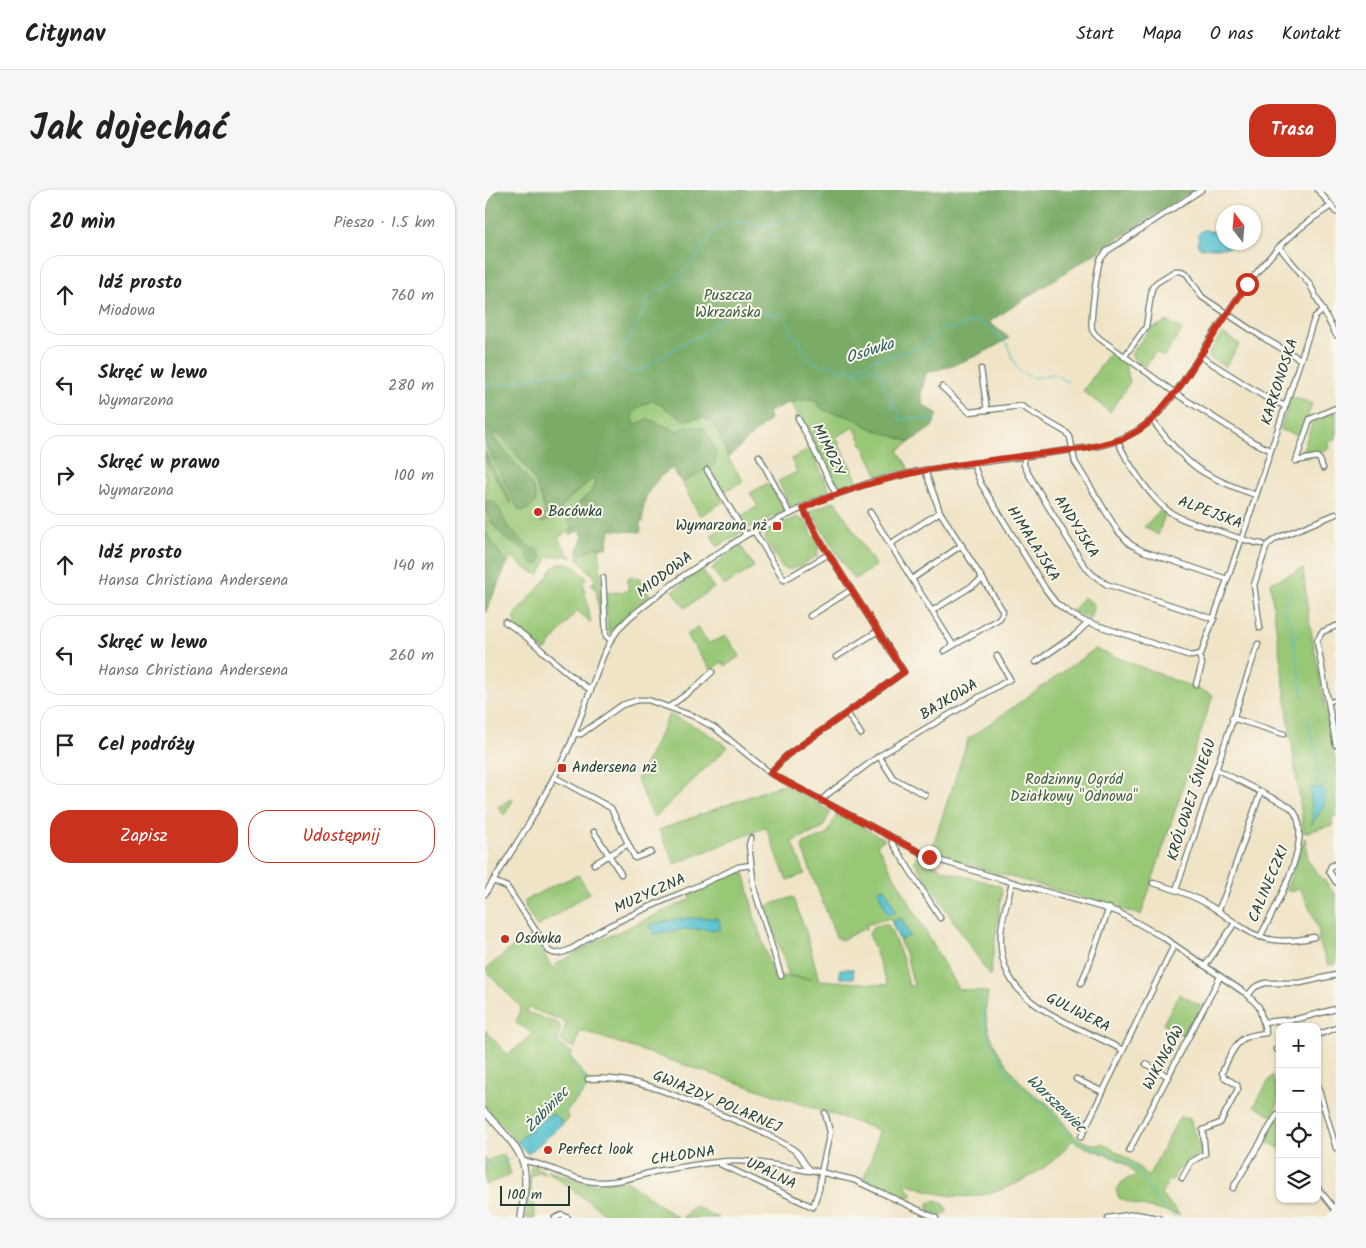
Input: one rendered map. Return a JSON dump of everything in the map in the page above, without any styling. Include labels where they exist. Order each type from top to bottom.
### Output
[{"type":"street","points":[[1201,190],[1107,251],[1100,260],[1092,313],[1092,328],[1099,338],[1175,393],[1253,442],[1270,450]]},
{"type":"street","points":[[1318,190],[1336,212]]},
{"type":"street","name":"MIODOWA","points":[[485,894],[530,822],[574,734],[603,656],[611,640],[627,620],[677,580],[746,535],[836,494],[886,478],[925,470],[1072,450],[1119,440],[1136,432],[1152,420],[1175,393],[1256,273],[1279,247],[1300,228],[1331,206]]},
{"type":"street","points":[[1279,247],[1309,283],[1336,335]]},
{"type":"street","points":[[1124,356],[1146,328],[1152,288],[1156,283],[1175,271],[1181,271],[1187,274],[1201,296],[1262,337],[1301,359]]},
{"type":"street","name":"KARKONOSKA","points":[[1241,538],[1313,322],[1323,310]]},
{"type":"street","points":[[1200,356],[1265,397],[1285,406]]},
{"type":"street","points":[[981,369],[987,410]]},
{"type":"street","points":[[942,387],[969,412],[1021,406],[1067,433],[1070,437],[1075,462],[1117,530],[1130,544],[1143,552],[1227,579]]},
{"type":"street","points":[[1323,468],[1317,457],[1296,461],[1310,420],[1336,408]]},
{"type":"street","name":"MIMOZY","points":[[798,418],[836,494]]},
{"type":"street","points":[[1152,420],[1177,451],[1199,471],[1223,483],[1256,494]]},
{"type":"street","name":"ALPEJSKA","points":[[1119,440],[1125,456],[1151,494],[1164,508],[1184,520],[1261,544],[1269,543]]},
{"type":"street","points":[[759,456],[790,514]]},
{"type":"street","name":"ANDYJSKA","points":[[1023,456],[1024,465],[1029,475],[1083,564],[1092,574],[1106,584],[1214,619]]},
{"type":"street","name":"HIMALAJSKA","points":[[973,463],[981,484],[1046,590],[1056,603],[1066,611],[1089,622],[1191,656],[1199,655]]},
{"type":"street","points":[[707,470],[746,535]]},
{"type":"street","points":[[925,470],[940,512],[1001,608],[1002,615],[945,651]]},
{"type":"street","points":[[711,477],[716,474]]},
{"type":"street","points":[[770,773],[786,756],[904,672],[851,590],[803,508]]},
{"type":"street","points":[[870,512],[953,646]]},
{"type":"street","points":[[890,544],[940,512]]},
{"type":"street","points":[[1260,628],[1253,585],[1265,548],[1269,543],[1336,514]]},
{"type":"street","points":[[754,531],[784,580],[829,554]]},
{"type":"street","points":[[1196,684],[1202,664],[1199,655],[1203,652],[1241,538]]},
{"type":"street","points":[[911,578],[962,545]]},
{"type":"street","points":[[603,578],[606,632],[611,640]]},
{"type":"street","points":[[932,611],[983,579]]},
{"type":"street","points":[[810,616],[851,590]]},
{"type":"street","points":[[505,622],[591,690]]},
{"type":"street","points":[[1035,662],[1089,622]]},
{"type":"street","points":[[1336,626],[1322,632],[1317,641],[1336,745]]},
{"type":"street","points":[[836,657],[878,631]]},
{"type":"street","name":"KRÓLOWEJ ŚNIEGU","points":[[1176,890],[1258,644]]},
{"type":"street","name":"BAJKOWA","points":[[821,800],[879,756],[1010,679],[997,656]]},
{"type":"street","points":[[669,707],[696,687],[712,672]]},
{"type":"street","points":[[574,734],[579,735],[630,701],[645,699],[669,707],[710,725],[770,773],[936,859],[1011,882],[1109,908],[1144,925],[1247,995],[1257,1004],[1266,1033],[1246,1037],[1239,1042],[1222,1073],[1224,1077],[1237,1085],[1238,1089],[1220,1123],[1203,1130],[1205,1154],[1191,1162],[1182,1178]]},
{"type":"street","points":[[1328,702],[1336,700]]},
{"type":"street","points":[[847,713],[861,734]]},
{"type":"street","points":[[1232,718],[1284,734]]},
{"type":"street","points":[[879,756],[893,778],[925,795]]},
{"type":"street","name":"CALINECZKI","points":[[1216,769],[1293,809],[1298,820],[1301,836],[1285,884],[1260,937]]},
{"type":"street","points":[[554,774],[609,806],[635,858],[651,852]]},
{"type":"street","points":[[1218,911],[1261,791]]},
{"type":"street","points":[[594,832],[621,874]]},
{"type":"street","points":[[751,838],[749,845],[751,865],[759,907],[781,976]]},
{"type":"street","points":[[894,838],[892,842],[940,918]]},
{"type":"street","points":[[594,864],[628,844]]},
{"type":"street","points":[[1336,864],[1331,866],[1329,871],[1336,882]]},
{"type":"street","name":"MUZYCZNA","points":[[493,881],[507,886],[549,951],[557,954],[563,953],[597,932],[625,918],[738,867],[751,865]]},
{"type":"street","name":"GULIWERA","points":[[1011,882],[1002,929],[1001,948],[1006,970],[1013,983],[1038,1008],[1123,1050]]},
{"type":"street","points":[[1153,882],[1176,890],[1218,911],[1260,937],[1280,941],[1314,937]]},
{"type":"street","points":[[1081,983],[1089,968],[1109,908]]},
{"type":"street","points":[[1205,966],[1235,923]]},
{"type":"street","points":[[1081,1137],[1174,945]]},
{"type":"street","points":[[1247,995],[1255,987],[1265,983],[1300,983],[1336,975]]},
{"type":"street","name":"WIKINGÓW","points":[[1129,1151],[1220,977]]},
{"type":"street","points":[[1264,1022],[1297,1018],[1336,1009]]},
{"type":"street","points":[[1321,1034],[1336,1028]]},
{"type":"street","points":[[1146,1064],[1169,1076]]},
{"type":"street","name":"GWIAZDY POLARNEJ","points":[[588,1079],[601,1078],[642,1084],[693,1102],[751,1127],[787,1146],[800,1155],[807,1167],[821,1173],[854,1180],[936,1218]]},
{"type":"street","points":[[1076,1079],[1103,1092]]},
{"type":"street","points":[[1321,1097],[1336,1148]]},
{"type":"street","points":[[485,1112],[513,1146],[522,1161],[524,1180],[521,1218]]},
{"type":"street","points":[[821,1173],[830,1132],[825,1113]]},
{"type":"street","points":[[1233,1188],[1279,1113]]},
{"type":"street","name":"CHŁODNA","points":[[522,1161],[583,1180],[599,1182],[614,1182],[671,1169],[731,1161],[762,1163],[821,1173]]},
{"type":"street","name":"UPALNA","points":[[719,1163],[813,1207],[821,1173]]},
{"type":"street","points":[[1321,1192],[1336,1211]]},
{"type":"street","points":[[1110,1218],[1135,1214],[1159,1218]]},
{"type":"street","points":[[555,1218],[562,1215],[569,1218]]},
{"type":"green space","name":"Puszcza Wkrzańska","points":[[485,190],[1193,190],[989,322],[1009,338],[969,359],[926,373],[921,394],[923,405],[938,414],[932,427],[910,442],[870,428],[854,418],[823,410],[813,399],[790,402],[768,412],[770,419],[729,457],[717,429],[704,417],[684,420],[653,400],[641,406],[632,415],[635,425],[648,419],[676,431],[691,427],[704,428],[716,451],[715,464],[682,483],[672,468],[649,491],[644,505],[643,522],[640,523],[641,532],[610,530],[607,548],[596,547],[581,554],[578,549],[583,536],[579,530],[570,535],[568,532],[574,528],[569,522],[567,515],[592,491],[595,481],[592,479],[585,484],[555,516],[542,523],[539,521],[545,513],[542,501],[538,489],[525,465],[508,444],[488,428],[535,491],[535,503],[523,511],[518,509],[485,443]]},
{"type":"green space","points":[[1168,321],[1182,330],[1164,357],[1156,352],[1145,367],[1132,357],[1132,353],[1150,329]]},
{"type":"green space","points":[[1222,333],[1240,344],[1225,367],[1209,357],[1209,353]]},
{"type":"green space","points":[[1111,351],[1125,362],[1130,382],[1110,412],[1083,391]]},
{"type":"green space","points":[[1291,397],[1312,403],[1302,436],[1280,430]]},
{"type":"green space","points":[[813,398],[823,410],[854,418],[870,428],[910,442],[898,451],[909,469],[878,476],[854,427],[836,437],[858,482],[837,489],[800,414],[797,415],[790,402]]},
{"type":"green space","points":[[653,400],[684,420],[704,417],[709,421],[716,430],[728,457],[743,481],[719,495],[723,502],[700,516],[682,483],[715,463],[691,427],[676,431],[648,419],[634,425],[631,415],[641,406]]},
{"type":"green space","points":[[1336,411],[1336,439],[1328,442],[1330,448],[1307,458],[1304,457],[1302,452],[1313,421]]},
{"type":"green space","points":[[485,425],[515,454],[531,474],[542,498],[546,513],[541,518],[552,520],[567,501],[592,479],[595,482],[592,491],[573,509],[574,528],[558,538],[572,558],[565,556],[548,557],[538,575],[523,567],[512,557],[507,564],[485,532]]},
{"type":"green space","points":[[810,449],[830,490],[791,507],[778,481],[797,472],[791,459]]},
{"type":"green space","points":[[485,453],[509,497],[511,504],[485,461]]},
{"type":"green space","points":[[768,483],[785,511],[745,530],[738,518],[758,506],[750,493]]},
{"type":"green space","points":[[491,500],[499,507],[511,530],[524,543],[540,553],[542,559],[539,564],[534,565],[527,552],[497,530],[485,507],[485,502]]},
{"type":"green space","points":[[835,501],[876,566],[854,580],[810,511]]},
{"type":"green space","points":[[1160,510],[1165,514],[1158,535],[1144,527]]},
{"type":"green space","points":[[796,517],[805,521],[819,545],[817,556],[794,569],[785,569],[781,566],[765,540],[767,531]]},
{"type":"green space","points":[[735,521],[742,532],[717,547],[711,535]]},
{"type":"green space","points":[[485,532],[507,564],[485,614]]},
{"type":"green space","points":[[741,546],[754,567],[724,586],[712,568],[729,552]]},
{"type":"green space","points":[[596,547],[599,548],[604,630],[601,626],[596,588],[593,588],[592,583],[595,582],[593,573],[590,573],[578,559],[578,549],[581,554]]},
{"type":"green space","points":[[564,562],[576,567],[587,579],[583,582],[591,623],[577,610],[545,651],[516,628],[514,615],[545,581],[553,568]]},
{"type":"green space","points":[[1303,569],[1309,620],[1336,764],[1336,816],[1331,818],[1333,825],[1304,833],[1270,583]]},
{"type":"green space","points":[[700,571],[703,571],[714,588],[685,608],[673,591]]},
{"type":"green space","points":[[639,577],[650,595],[623,617],[611,633],[608,632],[606,593],[628,591],[628,578]]},
{"type":"green space","points":[[1083,597],[1094,604],[1090,619],[1073,611]]},
{"type":"green space","points":[[697,627],[709,643],[726,636],[740,656],[725,666],[722,662],[711,670],[686,635]]},
{"type":"green space","name":"Rodzinny Ogród Działkowy \"Odnowa\"","points":[[1095,649],[1213,695],[1141,915],[933,854],[931,851],[968,739]]},
{"type":"green space","points":[[669,715],[700,729],[728,747],[654,818],[637,780]]},
{"type":"green space","points":[[783,784],[831,811],[822,829],[792,841],[805,874],[787,880],[766,827],[675,864],[659,830]]},
{"type":"green space","points":[[512,798],[513,800],[505,814],[503,814],[498,807]]},
{"type":"green space","points":[[837,814],[885,839],[877,845],[958,989],[988,992],[987,1023],[996,1048],[1011,1071],[1029,1090],[1048,1104],[1075,1136],[1090,1143],[1100,1145],[1101,1143],[1114,1150],[1132,1162],[1148,1177],[1180,1116],[1185,1119],[1189,1117],[1203,1153],[1188,1159],[1184,1168],[1178,1169],[1172,1181],[1169,1180],[1161,1195],[1180,1215],[1133,1204],[1119,1198],[1116,1190],[1124,1180],[1136,1176],[1131,1169],[1116,1159],[1072,1140],[1057,1157],[1039,1171],[1009,1187],[979,1196],[965,1197],[937,1193],[904,1182],[913,1195],[907,1197],[864,1178],[879,1130],[580,1030],[575,1048],[564,1044],[561,1039],[566,1024],[563,1021],[529,1008],[527,1012],[559,1024],[561,1028],[558,1040],[561,1046],[573,1053],[570,1056],[591,1084],[566,1112],[569,1119],[562,1125],[561,1120],[535,1125],[517,1142],[485,1105],[485,1030],[508,1055],[533,1033],[516,1023],[521,1007],[485,970],[510,949],[533,936],[553,969],[556,964],[598,941],[691,899],[689,894],[739,872],[745,875],[754,915],[773,975],[812,979],[789,976],[766,906],[793,897],[806,932],[819,980],[888,985],[869,934],[873,927],[884,924],[889,926],[903,959],[909,986],[914,986],[907,958],[890,918],[866,925],[867,928],[841,940],[836,937],[802,848],[804,843],[827,835]]},
{"type":"green space","points":[[1305,838],[1308,861],[1336,895],[1336,964],[1328,965],[1318,939],[1319,932],[1314,918],[1300,888],[1293,892],[1286,890]]},
{"type":"green space","points":[[917,856],[949,872],[1000,886],[1002,890],[990,976],[914,861]]},
{"type":"green space","points":[[578,875],[590,893],[537,927],[525,907],[525,901],[550,887]]},
{"type":"green space","points":[[1179,994],[1201,1006],[1185,1036],[1163,1024]]},
{"type":"green space","points":[[1272,1075],[1276,1089],[1276,1108],[1272,1116],[1254,1106]]},
{"type":"green space","points":[[1276,1122],[1276,1147],[1265,1140]]},
{"type":"green space","points":[[504,1154],[510,1175],[485,1185],[485,1158],[487,1161]]},
{"type":"green space","points":[[531,1167],[537,1167],[548,1175],[539,1172],[530,1178],[535,1218],[526,1218]]},
{"type":"green space","points":[[546,1170],[586,1183],[627,1181],[678,1218],[611,1218]]},
{"type":"green space","points":[[937,1201],[943,1203],[948,1211],[941,1216],[928,1209],[928,1203]]},
{"type":"green space","points":[[694,1205],[718,1218],[682,1218]]},
{"type":"water","points":[[1203,230],[1216,234],[1216,248],[1200,248],[1197,244],[1199,238],[1197,235]]},
{"type":"water","points":[[1320,787],[1326,792],[1323,808],[1311,825],[1313,821],[1310,789]]},
{"type":"water","points":[[885,888],[896,912],[888,915],[878,891]]},
{"type":"water","points":[[682,918],[718,918],[720,930],[685,929],[653,934],[649,925]]},
{"type":"water","points":[[901,918],[910,936],[900,940],[892,922]]},
{"type":"water","points":[[840,969],[853,969],[854,978],[840,978]]},
{"type":"water","points":[[551,1114],[558,1118],[562,1125],[528,1154],[517,1142],[535,1125]]},
{"type":"waterway","points":[[614,360],[635,330],[649,296],[672,284],[701,252],[713,231],[725,224],[738,222],[769,226],[787,218],[807,214],[810,206],[814,204],[820,195],[821,190]]},
{"type":"waterway","name":"Osówka","points":[[485,386],[490,384],[505,385],[551,373],[580,374],[607,369],[614,360],[627,370],[634,371],[647,368],[687,341],[700,336],[735,311],[782,315],[791,326],[791,334],[796,337],[803,347],[801,351],[807,358],[823,366],[830,364],[841,371],[854,371],[857,365],[868,364],[873,359],[923,347],[942,329],[959,328],[974,321],[984,324],[998,334],[1007,344],[1020,372],[1033,378],[1053,374],[1068,382]]},
{"type":"waterway","points":[[854,371],[860,374],[870,369],[882,375],[883,385],[893,399],[891,406],[899,410],[898,417],[900,421],[909,418],[935,420]]},
{"type":"waterway","points":[[1292,589],[1283,610],[1290,621],[1303,696]]},
{"type":"waterway","points":[[1294,639],[1301,630]]},
{"type":"waterway","points":[[1306,716],[1318,757],[1318,788]]},
{"type":"waterway","name":"Warszewiec","points":[[979,995],[989,1039],[1004,1068],[1011,1077],[1032,1097],[1045,1105],[1063,1130],[1084,1146],[1103,1150],[1135,1168],[1154,1197],[1175,1218]]},
{"type":"waterway","name":"Żabiniec","points":[[554,1038],[588,1084],[557,1115]]},
{"type":"waterway","name":"Żabiniec","points":[[485,1168],[511,1159]]},
{"type":"place","name":"Bacówka","points":[[538,512]]},
{"type":"place","name":"Wymarzona nż","points":[[777,526]]},
{"type":"place","name":"Andersena nż","points":[[562,768]]},
{"type":"place","name":"Osówka","points":[[505,939]]},
{"type":"place","name":"Perfect look","points":[[548,1150]]},
{"type":"route","points":[[929,857],[770,773],[786,756],[904,672],[819,539],[803,508],[852,488],[901,474],[1088,448],[1110,443],[1128,436],[1148,423],[1179,388],[1247,284]]}]
